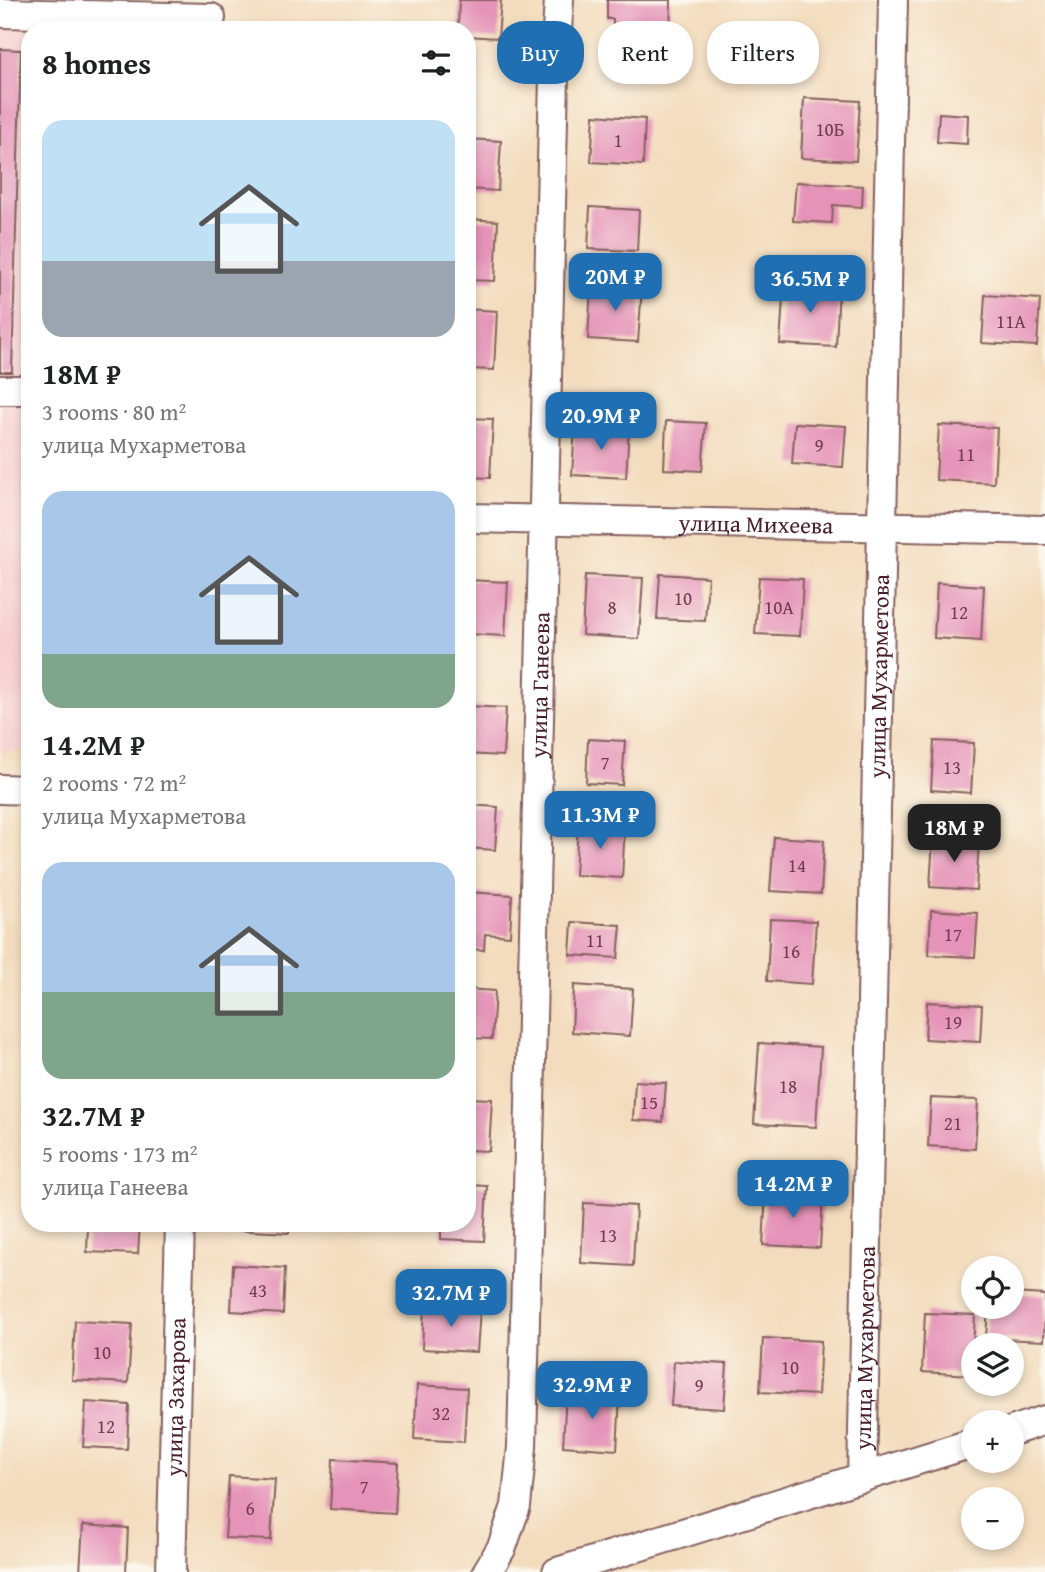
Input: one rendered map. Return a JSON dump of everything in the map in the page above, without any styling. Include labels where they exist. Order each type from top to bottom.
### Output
[{"type":"street","name":"улица Ганеева","points":[[487,1572],[502,1548],[516,1506],[522,1447],[554,77],[559,0]]},
{"type":"street","name":"улица Мухарметова","points":[[862,1478],[893,0]]},
{"type":"street","points":[[0,13],[52,21]]},
{"type":"street","points":[[84,21],[211,16]]},
{"type":"street","points":[[0,390],[21,390]]},
{"type":"street","name":"улица Михеева","points":[[476,518],[1045,530]]},
{"type":"street","points":[[0,789],[21,790]]},
{"type":"street","name":"улица Захарова","points":[[171,1572],[180,1232]]},
{"type":"street","points":[[1024,1427],[1045,1420]]},
{"type":"street","points":[[557,1572],[961,1447]]},
{"type":"shaded area","points":[[0,29],[21,30],[21,751],[0,751]]},
{"type":"building","points":[[459,0],[501,0],[497,38],[476,37],[476,21],[458,21]]},
{"type":"building","points":[[607,0],[671,0],[670,21],[607,19]]},
{"type":"building","points":[[0,49],[21,50],[12,372],[0,372]]},
{"type":"building","points":[[804,98],[860,101],[856,161],[801,158]]},
{"type":"building","points":[[939,113],[968,115],[967,144],[937,142]]},
{"type":"building","points":[[594,115],[645,119],[643,165],[591,162]]},
{"type":"building","points":[[476,140],[501,141],[498,191],[476,190]]},
{"type":"building","points":[[796,182],[863,186],[862,207],[833,205],[832,223],[793,221]]},
{"type":"building","points":[[590,207],[639,210],[637,251],[588,249]]},
{"type":"building","points":[[476,220],[498,221],[495,281],[476,280]]},
{"type":"building","points":[[784,283],[839,286],[836,347],[780,344]]},
{"type":"building","points":[[591,285],[642,288],[638,342],[588,339]]},
{"type":"building","points":[[985,295],[1040,299],[1037,346],[982,343]]},
{"type":"building","points":[[476,310],[497,311],[494,370],[476,369]]},
{"type":"building","points":[[476,418],[493,419],[490,478],[476,477]]},
{"type":"building","points":[[666,421],[706,423],[702,471],[664,469]]},
{"type":"building","points":[[795,423],[846,426],[843,467],[792,464]]},
{"type":"building","points":[[939,425],[997,428],[994,483],[936,480]]},
{"type":"building","points":[[575,426],[629,429],[626,478],[572,475]]},
{"type":"building","points":[[660,574],[708,577],[705,621],[657,619]]},
{"type":"building","points":[[585,575],[643,578],[639,639],[582,635]]},
{"type":"building","points":[[759,577],[803,579],[800,636],[755,634]]},
{"type":"building","points":[[476,580],[508,582],[505,636],[476,634]]},
{"type":"building","points":[[937,583],[984,586],[981,641],[934,638]]},
{"type":"building","points":[[476,706],[506,708],[503,756],[476,754]]},
{"type":"building","points":[[588,739],[625,741],[622,785],[586,783]]},
{"type":"building","points":[[934,741],[974,743],[971,793],[931,790]]},
{"type":"building","points":[[476,806],[498,807],[495,850],[476,849]]},
{"type":"building","points":[[578,824],[625,827],[622,878],[575,875]]},
{"type":"building","points":[[774,837],[824,840],[821,894],[770,891]]},
{"type":"building","points":[[933,838],[979,841],[976,890],[930,887]]},
{"type":"building","points":[[476,893],[512,895],[510,936],[485,934],[484,950],[476,950]]},
{"type":"building","points":[[931,910],[978,913],[975,957],[929,955]]},
{"type":"building","points":[[770,919],[816,921],[812,984],[767,981]]},
{"type":"building","points":[[572,922],[621,925],[618,958],[570,955]]},
{"type":"building","points":[[574,985],[633,989],[630,1036],[572,1032]]},
{"type":"building","points":[[476,990],[495,991],[492,1039],[476,1038]]},
{"type":"building","points":[[927,1002],[982,1005],[980,1042],[925,1039]]},
{"type":"building","points":[[759,1043],[821,1047],[816,1127],[754,1124]]},
{"type":"building","points":[[635,1081],[666,1083],[663,1122],[633,1120]]},
{"type":"building","points":[[476,1098],[492,1099],[489,1151],[476,1150]]},
{"type":"building","points":[[931,1098],[978,1100],[975,1149],[928,1146]]},
{"type":"building","points":[[476,1185],[487,1186],[484,1241],[441,1239],[441,1232],[476,1232]]},
{"type":"building","points":[[766,1192],[823,1196],[820,1248],[763,1245]]},
{"type":"building","points":[[584,1203],[636,1206],[633,1266],[581,1263]]},
{"type":"building","points":[[88,1232],[139,1232],[138,1254],[87,1252]]},
{"type":"building","points":[[233,1265],[285,1268],[283,1314],[231,1311]]},
{"type":"building","points":[[1024,1294],[1045,1295],[1044,1341],[1024,1340],[1024,1333],[986,1333],[987,1319],[1024,1319]]},
{"type":"building","points":[[424,1306],[480,1309],[477,1352],[422,1349]]},
{"type":"building","points":[[925,1313],[961,1314],[961,1319],[975,1319],[974,1333],[961,1333],[961,1374],[922,1372]]},
{"type":"building","points":[[75,1321],[132,1324],[128,1383],[72,1380]]},
{"type":"building","points":[[763,1338],[821,1341],[818,1395],[760,1392]]},
{"type":"building","points":[[674,1361],[727,1364],[724,1409],[671,1406]]},
{"type":"building","points":[[417,1385],[467,1388],[464,1442],[414,1439]]},
{"type":"building","points":[[566,1393],[620,1396],[617,1450],[563,1446]]},
{"type":"building","points":[[86,1402],[129,1405],[127,1449],[83,1447]]},
{"type":"building","points":[[333,1459],[398,1463],[395,1513],[330,1509]]},
{"type":"building","points":[[229,1476],[275,1479],[271,1540],[225,1538]]},
{"type":"building","points":[[83,1525],[128,1528],[126,1572],[80,1572]]}]
